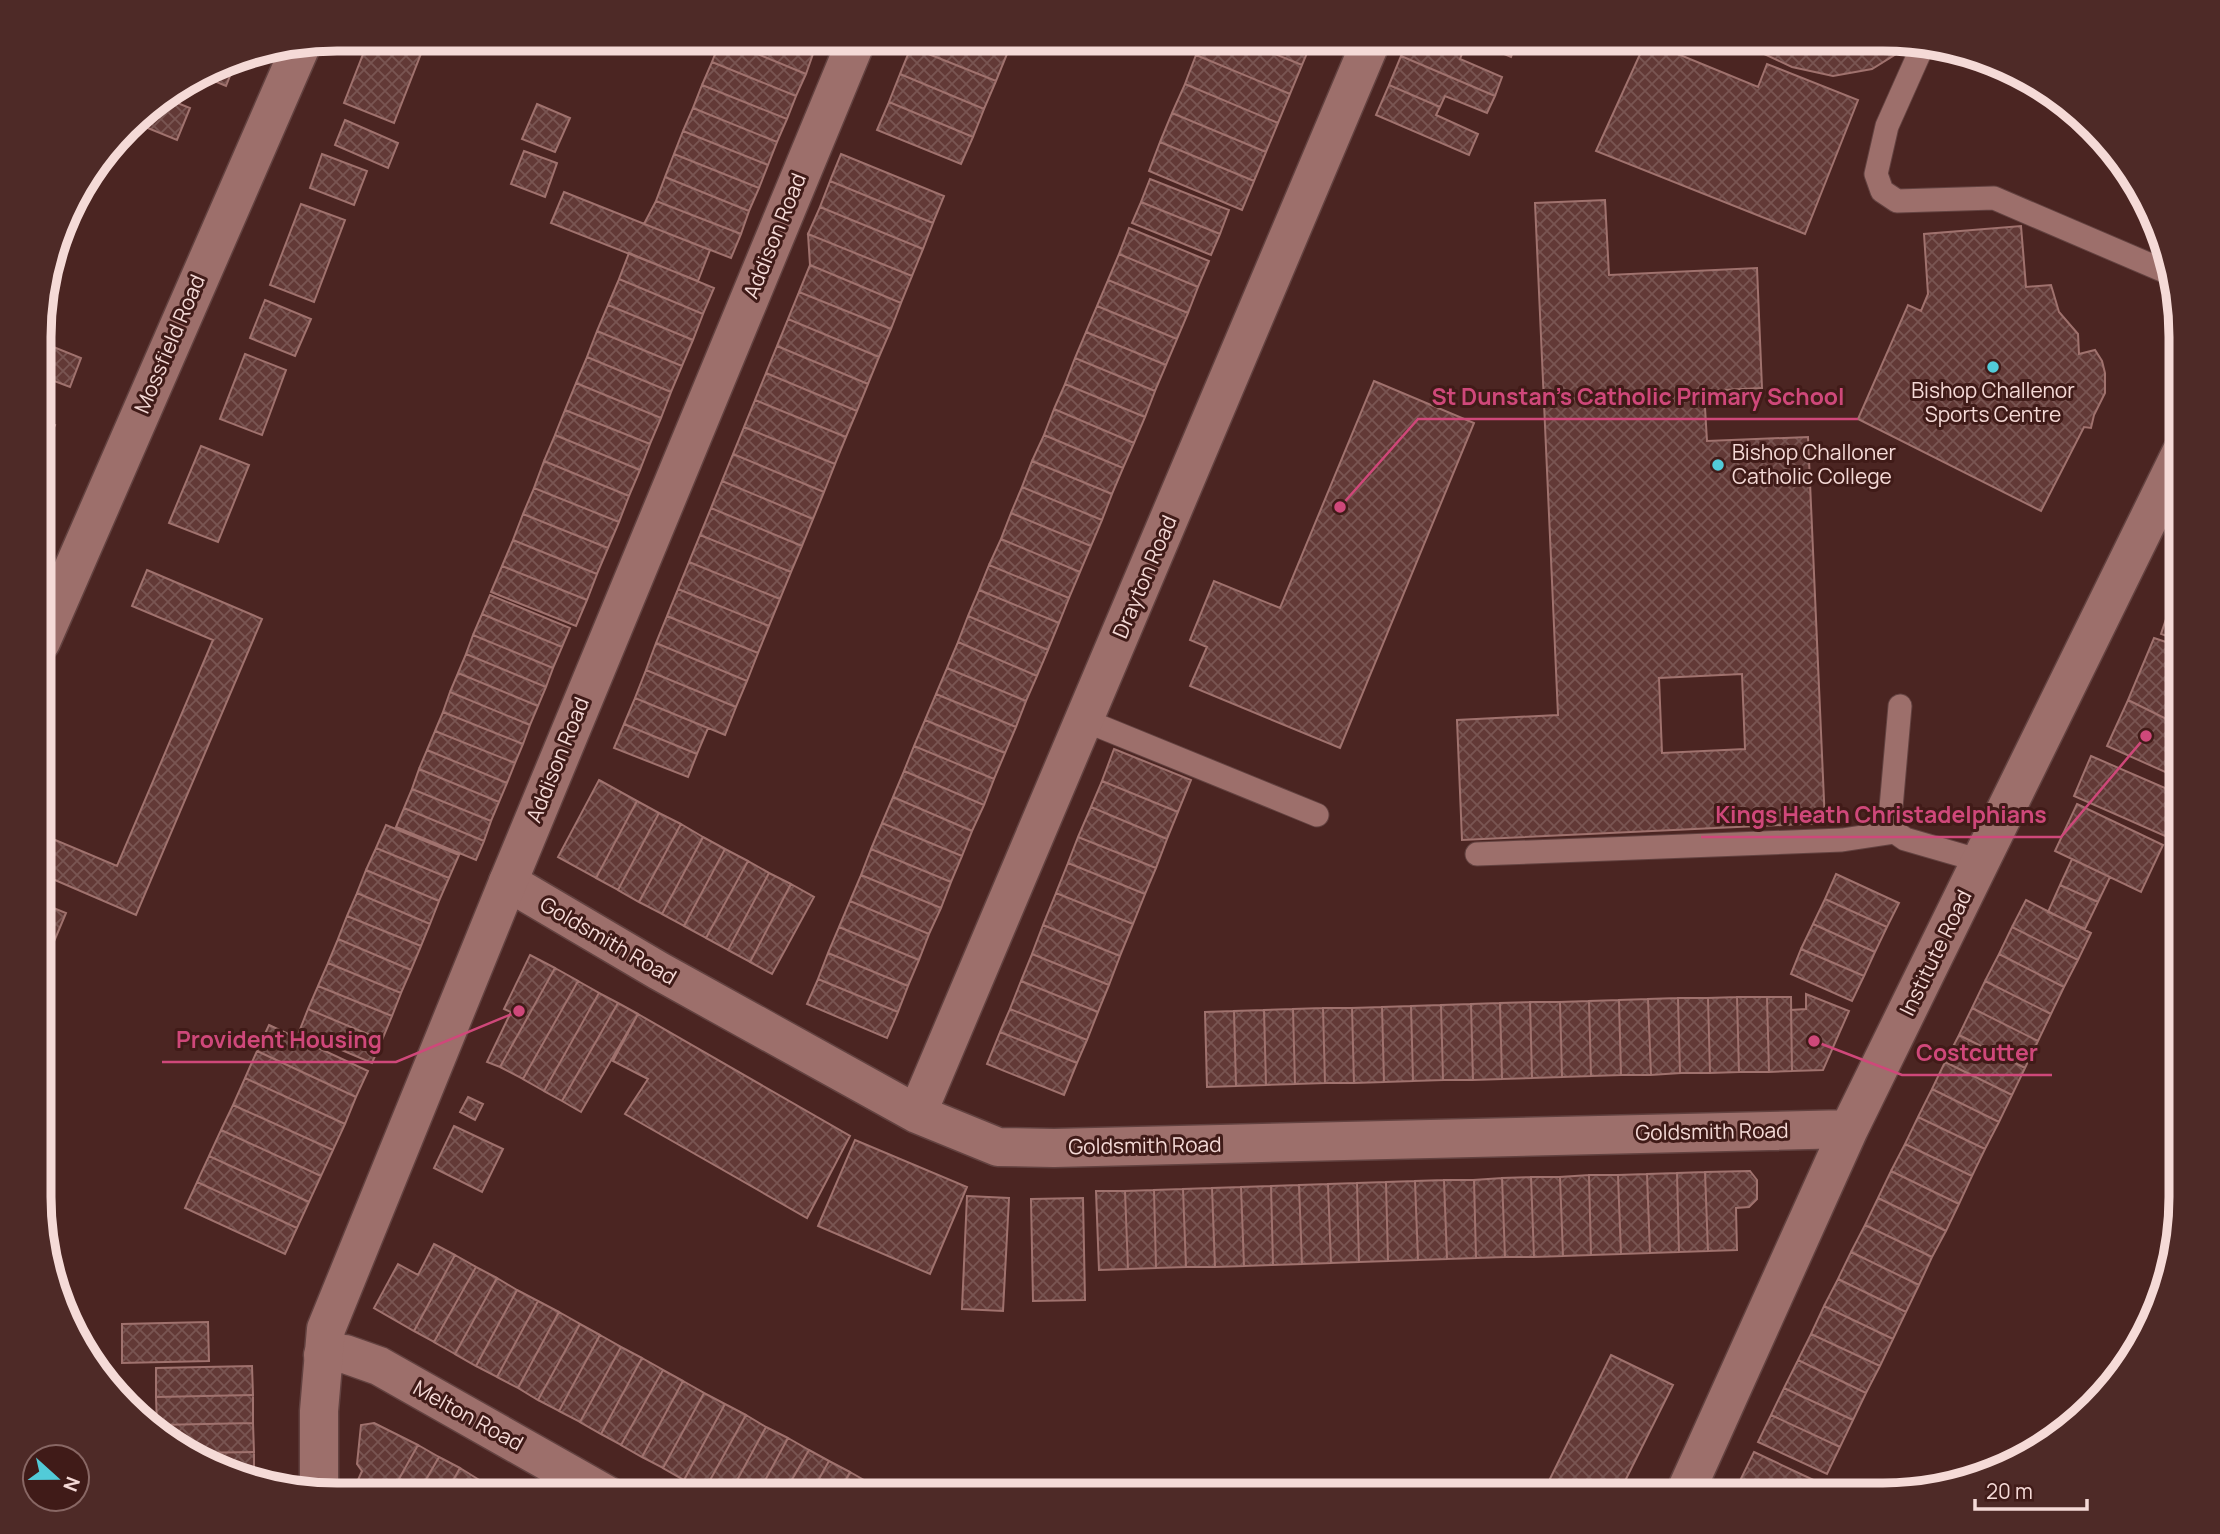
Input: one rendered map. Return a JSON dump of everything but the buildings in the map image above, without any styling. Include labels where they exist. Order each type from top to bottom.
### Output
[{"type":"street","name":"Addison Road","points":[[319,1483],[319,1411],[326,1329],[851,51]]},
{"type":"street","name":"Drayton Road","points":[[917,1114],[1368,51]]},
{"type":"street","name":"Mossfield Road","points":[[51,619],[298,53]]},
{"type":"street","name":"Institute Road","points":[[1689,1483],[1849,1129],[2169,477]]},
{"type":"street","name":"Goldsmith Road","points":[[508,882],[637,958],[917,1114],[998,1147],[1054,1149],[1849,1129]]},
{"type":"street","name":"Melton Road","points":[[323,1355],[345,1354],[379,1366],[586,1483]]},
{"type":"lane","points":[[1920,53],[1887,126],[1876,174],[1882,191],[1897,201],[1994,198],[2161,269]]},
{"type":"lane","points":[[1900,706],[1890,819],[1895,832],[1905,839],[1981,861]]},
{"type":"lane","points":[[1084,720],[1317,815]]},
{"type":"lane","points":[[1477,854],[1842,841],[1895,832]]},
{"type":"place","name":"Bishop Challenor Sports Centre","points":[[1993,367]]},
{"type":"place","name":"Bishop Challoner Catholic College","points":[[1718,465]]},
{"type":"place","name":"St Dunstan's Catholic Primary School","points":[[1340,507]]},
{"type":"place","name":"Kings Heath Christadelphians","points":[[2146,736]]},
{"type":"place","name":"Provident Housing","points":[[519,1011]]},
{"type":"place","name":"Costcutter","points":[[1814,1041]]}]
